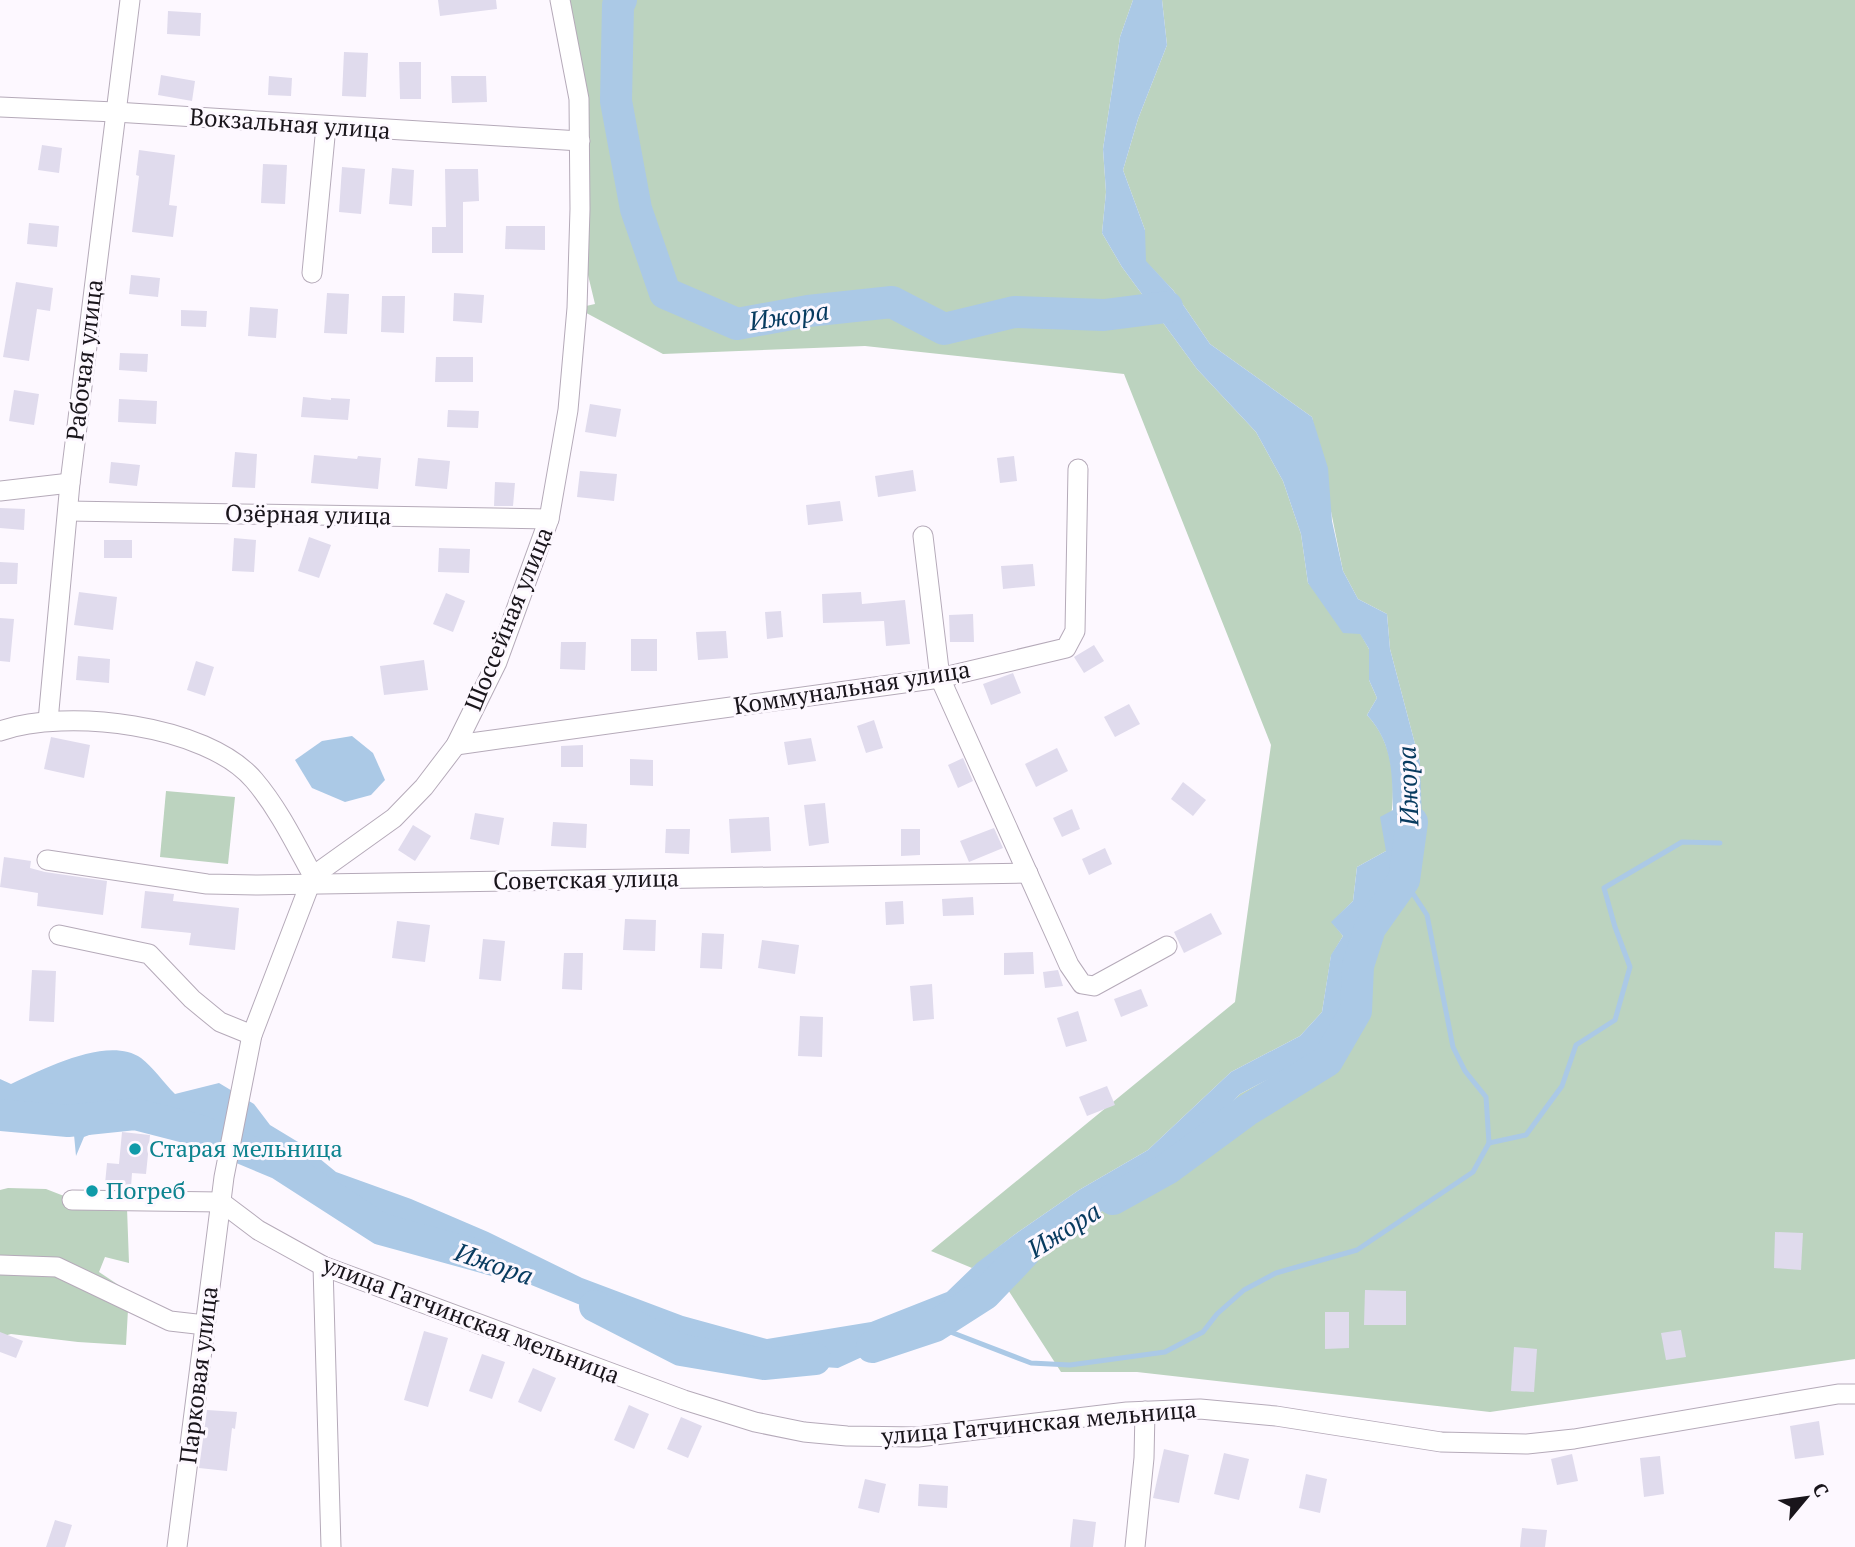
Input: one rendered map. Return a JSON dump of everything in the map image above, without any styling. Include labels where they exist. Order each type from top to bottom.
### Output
[{"type":"street","name":"Рабочая улица","points":[[48,721],[70,483],[130,0]]},
{"type":"street","name":"Шоссейная улица","points":[[308,881],[394,818],[424,787],[456,745],[497,662],[549,519],[568,410],[577,308],[579,99],[560,0]]},
{"type":"street","name":"Вокзальная улица","points":[[0,107],[580,141]]},
{"type":"street","points":[[313,273],[326,126]]},
{"type":"street","name":"Коммунальная улица","points":[[456,745],[940,678],[1066,648],[1075,631],[1078,468]]},
{"type":"street","points":[[0,491],[70,483]]},
{"type":"street","name":"Озёрная улица","points":[[68,511],[549,519]]},
{"type":"street","points":[[923,536],[940,678],[1069,965],[1082,984],[1094,986],[1167,946]]},
{"type":"street","points":[[0,731],[48,721],[104,722],[173,734],[216,750],[253,778],[279,814],[308,881],[303,905],[252,1035],[223,1177],[221,1202],[72,1200]]},
{"type":"street","name":"Советская улица","points":[[47,860],[207,884],[1028,873]]},
{"type":"street","points":[[59,935],[149,954],[192,999],[219,1022],[252,1035]]},
{"type":"street","name":"улица Гатчинская мельница","points":[[221,1202],[258,1230],[323,1266],[684,1400],[755,1422],[804,1432],[847,1436],[918,1437],[1145,1411],[1200,1409],[1276,1416],[1441,1442],[1527,1444],[1838,1394],[1855,1394]]},
{"type":"street","name":"Парковая улица","points":[[177,1547],[221,1202]]},
{"type":"street","points":[[0,1265],[57,1267],[170,1321],[205,1325]]},
{"type":"street","points":[[323,1266],[331,1547]]},
{"type":"street","points":[[1135,1547],[1144,1458],[1145,1411]]},
{"type":"green space","points":[[567,0],[1133,0],[1120,37],[1103,149],[1106,192],[1102,233],[1122,267],[1197,369],[1256,432],[1283,481],[1301,534],[1308,583],[1360,633],[1369,649],[1369,680],[1377,698],[1367,715],[1386,745],[1391,762],[1391,816],[1386,851],[1357,867],[1353,901],[1332,922],[1343,936],[1331,956],[1322,1012],[1300,1036],[1231,1072],[1148,1150],[1079,1190],[972,1268],[931,1251],[1235,1002],[1271,745],[1124,374],[865,346],[663,354],[577,308],[595,304],[588,275],[588,132]]},
{"type":"green space","points":[[1162,0],[1855,0],[1855,1359],[1490,1412],[1137,1372],[1061,1372],[1001,1279],[1144,1183],[1180,1155],[1240,1094],[1278,1074],[1318,1060],[1348,1018],[1386,880],[1409,860],[1420,763],[1390,649],[1387,614],[1358,599],[1343,571],[1312,417],[1210,344],[1173,290],[1145,261],[1145,230],[1123,170],[1138,119],[1167,45]]},
{"type":"green space","points":[[166,791],[235,797],[228,864],[160,857]]},
{"type":"green space","points":[[46,1189],[82,1203],[127,1208],[129,1263],[105,1257],[99,1272],[129,1292],[126,1345],[11,1334],[0,1337],[0,1190]]},
{"type":"water","points":[[1133,0],[1162,0],[1167,45],[1138,119],[1123,170],[1145,230],[1146,261],[1173,290],[1210,344],[1312,417],[1328,468],[1332,521],[1343,571],[1358,599],[1387,614],[1390,649],[1420,763],[1422,820],[1409,860],[1386,881],[1348,1018],[1318,1060],[1278,1074],[1240,1094],[1180,1155],[1144,1183],[969,1303],[910,1335],[838,1368],[763,1363],[698,1353],[519,1280],[446,1246],[393,1233],[322,1196],[307,1178],[248,1142],[196,1116],[154,1127],[117,1124],[84,1137],[76,1156],[73,1124],[67,1113],[35,1108],[11,1114],[0,1111],[0,1079],[11,1084],[93,1052],[127,1052],[141,1058],[175,1094],[219,1083],[254,1104],[270,1125],[303,1145],[336,1172],[411,1199],[488,1232],[582,1278],[683,1316],[767,1339],[871,1322],[947,1292],[977,1263],[1014,1235],[1079,1190],[1148,1150],[1231,1072],[1300,1036],[1322,1012],[1331,955],[1343,936],[1331,922],[1353,901],[1357,867],[1386,851],[1380,817],[1393,810],[1389,760],[1382,737],[1367,715],[1377,698],[1369,680],[1369,649],[1360,634],[1343,633],[1308,583],[1301,534],[1283,481],[1256,432],[1197,369],[1122,267],[1102,233],[1106,192],[1103,149],[1120,37]]},
{"type":"water","points":[[352,736],[373,753],[385,780],[371,795],[345,802],[312,788],[295,760],[322,741]]},
{"type":"building","points":[[438,0],[496,0],[497,9],[440,16]]},
{"type":"building","points":[[168,11],[201,13],[200,36],[167,34]]},
{"type":"building","points":[[344,52],[368,53],[366,97],[342,96]]},
{"type":"building","points":[[399,62],[421,62],[421,99],[400,99]]},
{"type":"building","points":[[161,75],[195,81],[192,101],[158,95]]},
{"type":"building","points":[[269,76],[292,78],[291,96],[268,95]]},
{"type":"building","points":[[451,76],[486,76],[487,102],[452,103]]},
{"type":"building","points":[[42,145],[62,148],[59,173],[38,170]]},
{"type":"building","points":[[139,150],[175,155],[169,205],[177,206],[173,237],[132,232],[139,176],[136,175]]},
{"type":"building","points":[[263,164],[287,165],[285,204],[261,203]]},
{"type":"building","points":[[342,167],[365,169],[361,214],[339,212]]},
{"type":"building","points":[[392,168],[414,170],[412,206],[389,204]]},
{"type":"building","points":[[445,169],[478,169],[479,201],[463,202],[463,253],[432,253],[432,227],[446,227]]},
{"type":"building","points":[[29,223],[59,226],[57,247],[27,244]]},
{"type":"building","points":[[506,226],[545,226],[545,250],[505,249]]},
{"type":"building","points":[[131,275],[160,278],[158,297],[129,294]]},
{"type":"building","points":[[16,282],[53,288],[50,311],[37,309],[29,361],[3,357]]},
{"type":"building","points":[[327,293],[349,294],[347,334],[324,333]]},
{"type":"building","points":[[454,293],[484,295],[482,323],[453,321]]},
{"type":"building","points":[[382,296],[405,296],[404,333],[381,332]]},
{"type":"building","points":[[250,307],[278,309],[276,338],[248,336]]},
{"type":"building","points":[[181,310],[207,311],[206,327],[181,326]]},
{"type":"building","points":[[120,353],[148,354],[147,372],[119,370]]},
{"type":"building","points":[[436,357],[473,357],[473,382],[435,382]]},
{"type":"building","points":[[14,390],[39,394],[34,425],[9,421]]},
{"type":"building","points":[[303,397],[350,399],[348,420],[301,417]]},
{"type":"building","points":[[119,399],[157,401],[156,424],[118,422]]},
{"type":"building","points":[[590,404],[621,409],[616,437],[585,432]]},
{"type":"building","points":[[448,410],[479,411],[478,428],[447,427]]},
{"type":"building","points":[[235,452],[257,454],[255,488],[232,487]]},
{"type":"building","points":[[314,455],[381,458],[378,489],[311,483]]},
{"type":"building","points":[[1014,456],[1017,481],[1000,483],[997,458]]},
{"type":"building","points":[[418,458],[450,461],[447,489],[415,486]]},
{"type":"building","points":[[111,462],[140,465],[137,486],[109,483]]},
{"type":"building","points":[[913,470],[916,491],[878,497],[875,476]]},
{"type":"building","points":[[580,471],[617,474],[614,501],[577,497]]},
{"type":"building","points":[[495,482],[515,483],[513,506],[494,506]]},
{"type":"building","points":[[840,501],[843,521],[808,525],[806,505]]},
{"type":"building","points":[[0,508],[25,509],[24,530],[0,528]]},
{"type":"building","points":[[309,537],[331,545],[319,578],[298,571]]},
{"type":"building","points":[[234,538],[256,540],[254,572],[232,571]]},
{"type":"building","points":[[104,540],[132,540],[132,558],[104,558]]},
{"type":"building","points":[[439,548],[470,549],[469,573],[438,572]]},
{"type":"building","points":[[0,562],[18,563],[17,584],[0,584]]},
{"type":"building","points":[[1033,564],[1035,586],[1003,589],[1001,566]]},
{"type":"building","points":[[79,592],[117,597],[113,630],[74,625]]},
{"type":"building","points":[[861,592],[862,604],[905,600],[910,644],[886,646],[884,621],[823,623],[822,594]]},
{"type":"building","points":[[446,593],[465,601],[453,632],[433,624]]},
{"type":"building","points":[[781,611],[783,637],[767,639],[765,612]]},
{"type":"building","points":[[973,614],[974,642],[950,642],[949,615]]},
{"type":"building","points":[[0,618],[14,619],[10,662],[0,661]]},
{"type":"building","points":[[726,631],[728,658],[698,660],[696,632]]},
{"type":"building","points":[[631,639],[657,639],[657,671],[631,671]]},
{"type":"building","points":[[561,642],[586,642],[585,670],[560,669]]},
{"type":"building","points":[[1094,645],[1104,661],[1084,673],[1074,657]]},
{"type":"building","points":[[78,656],[110,659],[109,683],[76,680]]},
{"type":"building","points":[[424,660],[428,690],[384,695],[380,666]]},
{"type":"building","points":[[196,661],[214,667],[205,696],[187,690]]},
{"type":"building","points":[[1013,673],[1021,693],[991,705],[983,684]]},
{"type":"building","points":[[1129,704],[1140,724],[1115,737],[1104,717]]},
{"type":"building","points":[[874,720],[883,748],[866,753],[857,726]]},
{"type":"building","points":[[51,737],[90,745],[84,778],[44,769]]},
{"type":"building","points":[[811,738],[816,761],[788,765],[784,742]]},
{"type":"building","points":[[583,745],[583,767],[561,767],[561,746]]},
{"type":"building","points":[[1057,748],[1068,771],[1036,787],[1025,764]]},
{"type":"building","points":[[963,758],[973,781],[958,788],[948,765]]},
{"type":"building","points":[[630,759],[653,760],[653,786],[630,785]]},
{"type":"building","points":[[1183,782],[1206,800],[1193,816],[1171,799]]},
{"type":"building","points":[[825,803],[829,843],[809,846],[804,805]]},
{"type":"building","points":[[1072,809],[1080,829],[1062,837],[1053,818]]},
{"type":"building","points":[[475,813],[504,818],[499,845],[470,839]]},
{"type":"building","points":[[769,817],[771,851],[731,853],[729,819]]},
{"type":"building","points":[[553,822],[587,824],[586,848],[551,846]]},
{"type":"building","points":[[413,825],[431,836],[415,861],[398,850]]},
{"type":"building","points":[[994,828],[1003,848],[969,862],[960,841]]},
{"type":"building","points":[[666,829],[690,829],[689,854],[665,853]]},
{"type":"building","points":[[901,829],[920,829],[920,855],[901,856]]},
{"type":"building","points":[[1105,848],[1112,864],[1089,875],[1082,859]]},
{"type":"building","points":[[4,857],[31,861],[30,868],[45,872],[107,881],[103,915],[37,906],[38,893],[0,887]]},
{"type":"building","points":[[145,891],[174,894],[173,901],[239,908],[235,950],[189,945],[191,933],[141,928]]},
{"type":"building","points":[[973,897],[974,915],[943,916],[942,899]]},
{"type":"building","points":[[903,901],[904,924],[886,925],[885,902]]},
{"type":"building","points":[[1211,913],[1222,934],[1184,953],[1174,932]]},
{"type":"building","points":[[625,919],[656,920],[655,951],[623,950]]},
{"type":"building","points":[[397,921],[430,925],[425,962],[392,958]]},
{"type":"building","points":[[702,933],[724,934],[722,969],[700,968]]},
{"type":"building","points":[[483,939],[505,941],[501,981],[479,979]]},
{"type":"building","points":[[762,940],[799,945],[795,974],[758,968]]},
{"type":"building","points":[[1033,952],[1034,974],[1004,975],[1004,953]]},
{"type":"building","points":[[564,953],[583,953],[582,990],[562,989]]},
{"type":"building","points":[[32,970],[56,971],[54,1022],[29,1021]]},
{"type":"building","points":[[1058,970],[1063,986],[1045,988],[1043,972]]},
{"type":"building","points":[[932,984],[934,1019],[913,1021],[910,986]]},
{"type":"building","points":[[1141,989],[1148,1006],[1121,1017],[1114,999]]},
{"type":"building","points":[[1078,1011],[1087,1041],[1066,1047],[1057,1018]]},
{"type":"building","points":[[800,1016],[823,1017],[822,1057],[798,1056]]},
{"type":"building","points":[[1107,1086],[1115,1105],[1087,1116],[1079,1097]]},
{"type":"building","name":"Старая мельница","points":[[122,1132],[150,1135],[146,1174],[132,1173],[131,1187],[105,1184],[107,1163],[119,1164]]},
{"type":"building","points":[[1775,1232],[1803,1233],[1801,1270],[1774,1268]]},
{"type":"building","points":[[1365,1290],[1406,1291],[1406,1325],[1364,1325]]},
{"type":"building","points":[[1325,1312],[1349,1312],[1349,1348],[1325,1349]]},
{"type":"building","points":[[1681,1330],[1686,1357],[1666,1360],[1661,1333]]},
{"type":"building","points":[[424,1331],[448,1338],[428,1407],[404,1400]]},
{"type":"building","points":[[0,1332],[23,1341],[16,1358],[0,1352]]},
{"type":"building","points":[[1514,1347],[1537,1349],[1534,1392],[1511,1391]]},
{"type":"building","points":[[482,1354],[505,1362],[492,1399],[469,1391]]},
{"type":"building","points":[[533,1368],[556,1378],[541,1412],[518,1402]]},
{"type":"building","points":[[629,1405],[649,1414],[634,1449],[614,1440]]},
{"type":"building","points":[[207,1410],[237,1412],[235,1429],[232,1428],[227,1471],[199,1468]]},
{"type":"building","points":[[681,1417],[702,1426],[688,1458],[667,1449]]},
{"type":"building","points":[[1819,1421],[1824,1455],[1795,1459],[1790,1426]]},
{"type":"building","points":[[1164,1449],[1189,1455],[1179,1503],[1153,1498]]},
{"type":"building","points":[[1224,1453],[1249,1459],[1239,1500],[1214,1494]]},
{"type":"building","points":[[1572,1454],[1578,1481],[1557,1485],[1551,1459]]},
{"type":"building","points":[[1660,1456],[1664,1494],[1644,1497],[1640,1458]]},
{"type":"building","points":[[1306,1474],[1327,1479],[1320,1513],[1299,1508]]},
{"type":"building","points":[[865,1479],[886,1484],[879,1513],[858,1508]]},
{"type":"building","points":[[919,1484],[948,1486],[947,1508],[918,1506]]},
{"type":"building","points":[[1073,1519],[1096,1522],[1093,1547],[1070,1547]]},
{"type":"building","points":[[55,1520],[72,1525],[65,1547],[46,1547]]},
{"type":"building","points":[[1522,1528],[1547,1530],[1545,1547],[1520,1547]]},
{"type":"waterway","name":"Ижора","points":[[621,0],[618,5],[616,101],[636,209],[665,293],[737,324],[808,311],[892,302],[944,329],[1014,312],[1104,315],[1167,307]]},
{"type":"waterway","name":"Ижора","points":[[1113,1199],[1167,1169],[1246,1111],[1327,1061],[1356,1011],[1358,966],[1370,928],[1404,880],[1412,822]]},
{"type":"waterway","points":[[1489,1143],[1526,1135],[1562,1086],[1576,1045],[1615,1020],[1630,967],[1604,888],[1682,842],[1720,843]]},
{"type":"waterway","points":[[935,1326],[1031,1363],[1070,1365],[1165,1352],[1203,1332],[1217,1314],[1244,1290],[1276,1273],[1357,1250],[1473,1172],[1489,1143],[1486,1097],[1465,1071],[1453,1047],[1427,915],[1404,880]]},
{"type":"waterway","name":"Ижора","points":[[0,1115],[68,1121],[135,1114],[201,1131],[280,1164],[381,1229],[494,1260]]},
{"type":"waterway","name":"Ижора","points":[[872,1347],[935,1326],[985,1294],[1024,1253]]},
{"type":"waterway","name":"Ижора","points":[[595,1306],[681,1350],[764,1364],[815,1359]]},
{"type":"place","name":"Старая мельница","points":[[135,1149]]},
{"type":"place","name":"Погреб","points":[[92,1191]]}]
